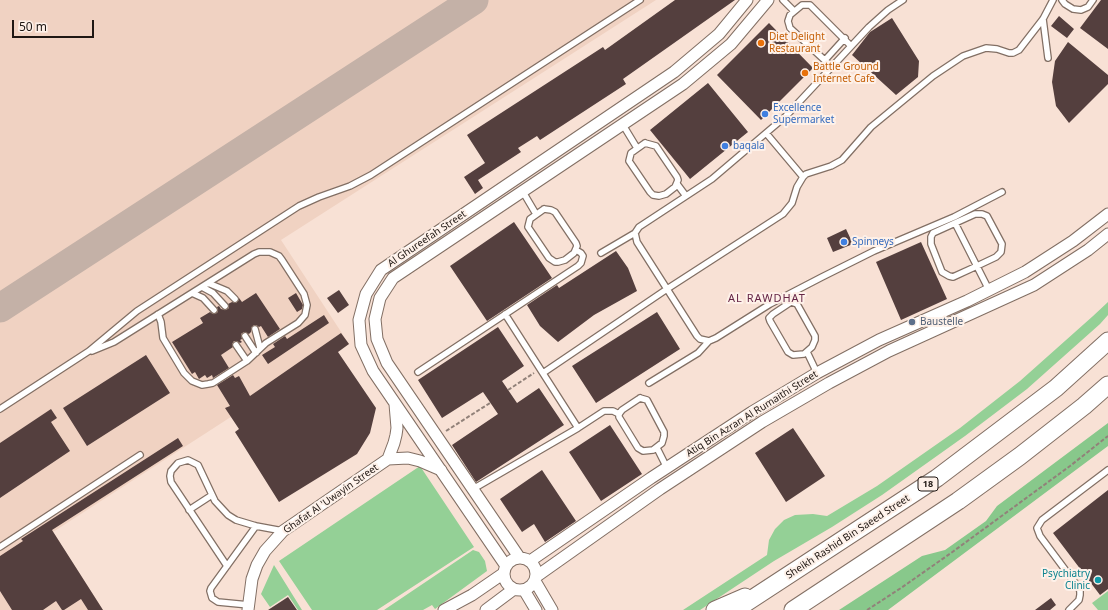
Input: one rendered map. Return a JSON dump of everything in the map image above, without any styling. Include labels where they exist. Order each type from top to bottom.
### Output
[{"type":"main road","name":"Sheikh Rashid Bin Saeed Street","points":[[736,610],[937,478],[1056,388],[1108,341]]},
{"type":"main road","points":[[793,610],[958,501],[1020,456],[1084,406],[1108,385]]},
{"type":"main road","points":[[715,610],[766,590]]},
{"type":"street","name":"Al Ghureefah Street","points":[[505,569],[441,470],[373,371],[361,345],[359,320],[366,294],[381,270],[674,72],[719,34],[747,0]]},
{"type":"street","name":"Al Ghureefah Street","points":[[525,559],[473,489],[387,363],[377,339],[375,319],[380,298],[393,278],[683,84],[731,44],[768,0]]},
{"type":"street","name":"Atiq Bin Azran Al Rumaithi Street","points":[[525,559],[752,412],[817,373],[879,340],[967,301],[1025,272],[1073,241],[1108,214]]},
{"type":"street","name":"Atiq Bin Azran Al Rumaithi Street","points":[[536,578],[660,489],[782,410],[829,382],[889,351],[1034,285],[1088,250],[1108,234]]},
{"type":"street","name":"Ghafat Al 'Uwayin Street","points":[[388,459],[394,443],[397,428],[395,403]]},
{"type":"street","name":"Ghafat Al 'Uwayin Street","points":[[249,608],[252,579],[257,565],[264,551],[283,531],[388,459],[408,458],[420,461],[441,470]]},
{"type":"street","points":[[444,610],[472,595],[505,569],[512,560],[525,559],[535,567],[536,578],[552,610]]},
{"type":"street","points":[[505,569],[505,580],[508,584],[519,589],[536,610]]},
{"type":"street","points":[[486,610],[519,589],[532,585],[536,578]]},
{"type":"lane","points":[[0,409],[89,351],[137,311],[290,212],[309,201],[345,188],[371,175],[640,0]]},
{"type":"lane","points":[[783,0],[794,11]]},
{"type":"lane","points":[[709,341],[700,339],[697,336],[636,242],[635,233],[638,227],[712,178],[786,116],[878,18],[903,0]]},
{"type":"lane","points":[[542,371],[783,214],[792,203],[796,187],[806,174],[831,166],[842,160],[871,127],[933,76],[963,56],[986,48],[997,49],[1009,53],[1016,52],[1026,43],[1043,19],[1053,0]]},
{"type":"lane","points":[[1062,0],[1073,9],[1081,10],[1088,7],[1093,0]]},
{"type":"lane","points":[[832,67],[790,28],[788,22],[794,11],[802,5],[810,5],[845,38],[851,46]]},
{"type":"lane","points":[[1043,19],[1048,58]]},
{"type":"lane","points":[[825,60],[845,38]]},
{"type":"lane","points":[[623,125],[637,148]]},
{"type":"lane","points":[[766,133],[803,177]]},
{"type":"lane","points":[[677,184],[666,194],[659,196],[653,195],[629,161],[630,155],[645,143],[656,146],[677,177],[677,184],[686,196]]},
{"type":"lane","points":[[523,192],[536,214]]},
{"type":"lane","points":[[649,383],[698,352],[709,341],[770,304],[874,251],[954,217],[1002,192]]},
{"type":"lane","points":[[544,209],[555,212],[576,243],[576,250],[565,260],[558,262],[552,261],[528,227],[530,219],[544,209]]},
{"type":"lane","points":[[975,214],[987,216],[1002,244],[999,255],[952,277],[945,275],[942,272],[931,244],[931,237],[933,233],[954,223],[975,214]]},
{"type":"lane","points":[[954,223],[989,290]]},
{"type":"lane","points":[[600,253],[635,233]]},
{"type":"lane","points":[[418,372],[578,266],[581,263],[583,256],[576,250]]},
{"type":"lane","points":[[89,351],[114,342],[158,314],[254,254],[259,252],[270,252],[279,256],[304,294],[307,305],[302,320],[266,343],[247,361],[213,383],[202,385],[192,381],[184,373],[165,342],[158,314]]},
{"type":"lane","points":[[208,283],[227,291],[235,299]]},
{"type":"lane","points":[[202,287],[213,293],[225,306]]},
{"type":"lane","points":[[192,293],[203,298],[214,310]]},
{"type":"lane","points":[[789,294],[793,302],[797,304],[814,336],[814,344],[807,352],[798,355],[788,352],[770,321],[772,314],[793,302]]},
{"type":"lane","points":[[505,314],[578,428]]},
{"type":"lane","points":[[255,330],[258,351]]},
{"type":"lane","points":[[245,336],[258,351]]},
{"type":"lane","points":[[236,345],[247,361]]},
{"type":"lane","points":[[807,352],[817,373]]},
{"type":"lane","points":[[473,489],[578,428],[604,411],[613,411],[619,414],[619,417],[638,448],[648,451],[653,450],[657,448],[663,440],[664,432],[647,400],[640,398],[622,410],[619,414]]},
{"type":"lane","points":[[657,448],[667,468]]},
{"type":"lane","points":[[0,547],[140,455]]},
{"type":"lane","points":[[227,566],[171,482],[171,471],[178,462],[188,460],[198,465],[212,495],[228,515],[236,520],[256,526],[283,531]]},
{"type":"lane","points":[[1069,610],[1079,600],[1080,591],[1078,586],[1040,536],[1038,528],[1042,520],[1108,470]]},
{"type":"lane","points":[[189,510],[212,495]]},
{"type":"lane","points":[[249,608],[218,602],[212,598],[210,591],[256,526]]},
{"type":"path","points":[[508,390],[542,371]]},
{"type":"path","points":[[442,426],[447,432],[490,403]]},
{"type":"path","points":[[867,610],[951,553],[1070,466],[1108,436]]},
{"type":"shaded area","points":[[0,0],[656,0],[281,240],[349,344],[258,405],[254,402],[53,532],[103,610],[0,610]]},
{"type":"green space","points":[[1108,302],[1108,315],[1100,324],[1027,389],[965,436],[882,495],[832,527],[774,561],[700,610],[683,610],[767,555],[769,540],[775,529],[784,520],[795,515],[813,514],[827,516],[877,486],[960,428],[1020,381]]},
{"type":"green space","points":[[1108,423],[1108,446],[888,610],[839,610],[922,556],[945,550],[986,521],[997,506]]},
{"type":"green space","points":[[420,466],[474,547],[377,610],[312,610],[279,561]]},
{"type":"green space","points":[[473,550],[479,552],[485,561],[487,571],[435,609],[432,605],[423,610],[384,610]]},
{"type":"green space","points":[[274,565],[302,610],[298,610],[288,595],[270,607],[261,594]]},
{"type":"green space","points":[[1108,591],[1108,610],[1098,610],[1092,603]]},
{"type":"building","points":[[675,0],[735,0],[623,79],[626,84],[540,140],[537,136],[518,148],[521,152],[478,180],[483,188],[475,194],[464,177],[485,163],[467,135],[603,47],[605,50]]},
{"type":"building","points":[[1101,0],[1108,0],[1108,49],[1080,28]]},
{"type":"building","points":[[1059,16],[1074,29],[1067,38],[1051,26]]},
{"type":"building","points":[[892,18],[919,61],[918,77],[896,95],[852,55],[870,32]]},
{"type":"building","points":[[769,23],[813,68],[761,120],[717,75]]},
{"type":"building","points":[[1068,42],[1108,75],[1108,84],[1069,123],[1056,106],[1052,82],[1055,61]]},
{"type":"building","points":[[708,83],[748,132],[690,179],[650,130]]},
{"type":"building","points":[[514,222],[552,278],[487,321],[450,266]]},
{"type":"building","points":[[846,229],[853,244],[833,252],[827,238]]},
{"type":"building","points":[[921,242],[947,299],[901,320],[876,262]]},
{"type":"building","points":[[616,251],[628,268],[637,291],[594,315],[558,342],[540,326],[527,305],[557,285],[559,288]]},
{"type":"building","points":[[339,290],[349,305],[338,313],[327,298]]},
{"type":"building","points":[[256,293],[280,329],[268,337],[261,326],[259,327],[254,325],[249,334],[244,332],[241,334],[242,339],[240,340],[242,342],[240,343],[234,341],[232,344],[233,347],[221,355],[229,368],[213,378],[212,375],[207,378],[205,375],[199,379],[195,372],[192,374],[172,342],[203,323],[200,318],[210,312],[213,314],[217,313],[217,307],[219,306],[221,309],[226,310],[229,308],[228,304],[232,302],[236,303],[239,298],[242,302]]},
{"type":"building","points":[[296,293],[303,305],[302,309],[297,312],[288,298]]},
{"type":"building","points":[[657,312],[680,349],[596,403],[572,366]]},
{"type":"building","points":[[324,315],[329,323],[268,364],[262,355],[275,347],[273,344],[285,336],[287,339]]},
{"type":"building","points":[[498,327],[524,366],[502,381],[517,403],[539,388],[564,425],[476,482],[452,445],[498,414],[483,392],[442,418],[418,380]]},
{"type":"building","points":[[341,333],[349,344],[338,352],[376,408],[370,433],[357,454],[279,502],[235,432],[239,429],[225,408],[230,406],[217,385],[233,375],[235,378],[239,376],[250,396]]},
{"type":"building","points":[[146,355],[170,393],[87,446],[63,408]]},
{"type":"building","points":[[51,409],[57,418],[51,422],[70,451],[0,498],[0,443]]},
{"type":"building","points":[[610,425],[642,474],[601,501],[569,452]]},
{"type":"building","points":[[793,428],[825,476],[786,502],[755,453]]},
{"type":"building","points":[[178,438],[183,446],[52,530],[103,610],[88,610],[81,599],[64,610],[62,610],[56,601],[43,610],[12,610],[0,591],[0,556],[23,541],[21,539]]},
{"type":"building","points":[[542,470],[576,521],[545,542],[534,524],[522,532],[500,499]]},
{"type":"building","points":[[1108,490],[1108,589],[1100,595],[1053,533]]},
{"type":"building","points":[[288,597],[297,610],[268,610]]},
{"type":"building","points":[[1051,598],[1056,605],[1050,610],[1035,610]]},
{"type":"taxiway","points":[[0,308],[474,0]]},
{"type":"place","name":"Diet Delight Restaurant","points":[[761,43]]},
{"type":"place","name":"Battle Ground Internet Cafe","points":[[805,73]]},
{"type":"place","name":"Excellence Supermarket","points":[[765,114]]},
{"type":"place","name":"baqala","points":[[725,146]]},
{"type":"place","name":"Spinneys","points":[[844,242]]},
{"type":"place","name":"Baustelle","points":[[912,322]]},
{"type":"place","name":"Psychiatry Clinic","points":[[1098,580]]},
{"type":"district","name":"AL RAWDHAT","points":[[767,299]]}]
